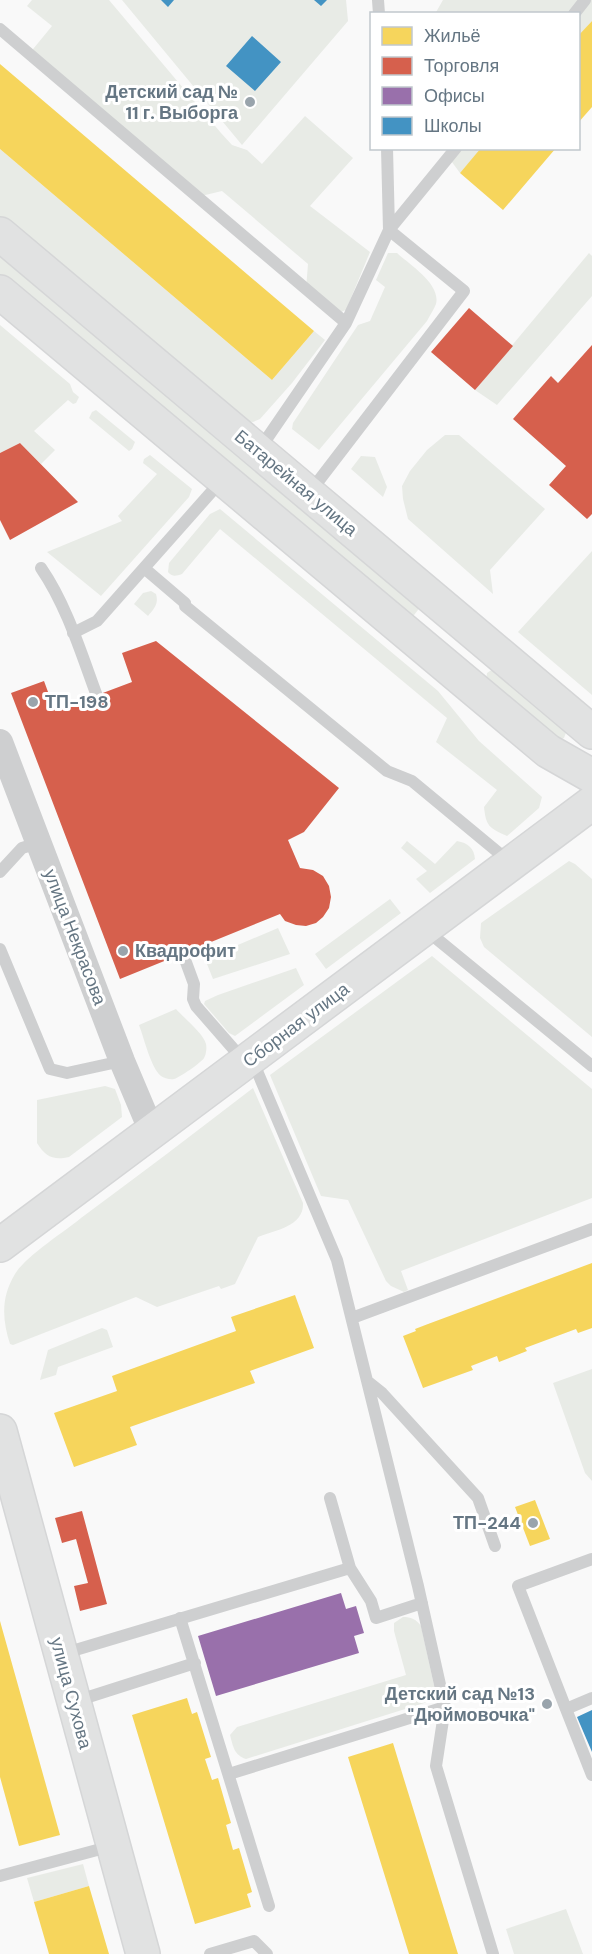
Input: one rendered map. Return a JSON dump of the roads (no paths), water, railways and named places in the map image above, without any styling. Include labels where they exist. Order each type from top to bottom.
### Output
[{"type":"street","name":"Батарейная улица","points":[[0,234],[592,732]]},
{"type":"street","points":[[0,292],[548,752],[592,776]]},
{"type":"street","points":[[463,681],[492,648]]},
{"type":"street","name":"улица Некрасова","points":[[0,742],[122,1062],[152,1132]]},
{"type":"street","name":"Сборная улица","points":[[0,1245],[592,803]]},
{"type":"street","name":"улица Сухова","points":[[0,1431],[143,1954]]},
{"type":"lane","points":[[576,12],[585,0]]},
{"type":"lane","points":[[0,29],[346,323]]},
{"type":"lane","points":[[309,493],[464,291],[389,230],[387,150]]},
{"type":"lane","points":[[259,450],[346,323],[389,230],[454,150]]},
{"type":"lane","points":[[73,633],[97,621],[224,479]]},
{"type":"lane","points":[[41,568],[48,578],[73,633],[97,696]]},
{"type":"lane","points":[[144,568],[185,603],[185,606],[387,771],[412,781],[513,864]]},
{"type":"lane","points":[[0,872],[22,848],[38,843]]},
{"type":"lane","points":[[425,929],[592,1066]]},
{"type":"lane","points":[[0,949],[50,1069],[67,1072],[122,1062]]},
{"type":"lane","points":[[183,954],[194,984],[193,999],[196,1006],[248,1061],[333,1248],[422,1604],[445,1707],[436,1766],[493,1954]]},
{"type":"lane","points":[[352,1318],[592,1229]]},
{"type":"lane","points":[[367,1381],[382,1394],[478,1498],[495,1546]]},
{"type":"lane","points":[[330,1498],[350,1568],[371,1601],[376,1618],[422,1604]]},
{"type":"lane","points":[[592,1558],[518,1586],[592,1775]]},
{"type":"lane","points":[[61,1655],[350,1568]]},
{"type":"lane","points":[[180,1618],[269,1906]]},
{"type":"lane","points":[[73,1701],[195,1664]]},
{"type":"lane","points":[[566,1709],[592,1698]]},
{"type":"lane","points":[[229,1774],[445,1707]]},
{"type":"lane","points":[[0,1876],[113,1846]]},
{"type":"lane","points":[[210,1954],[254,1941],[267,1954]]},
{"type":"place","name":"Детский сад № 11 г. Выборга","points":[[250,102]]},
{"type":"place","name":"ТП-198","points":[[33,702]]},
{"type":"place","name":"Квадрофит","points":[[123,951]]},
{"type":"place","name":"ТП-244","points":[[533,1523]]},
{"type":"place","name":"Детский сад №13 \"Дюймовочка\"","points":[[547,1704]]}]
